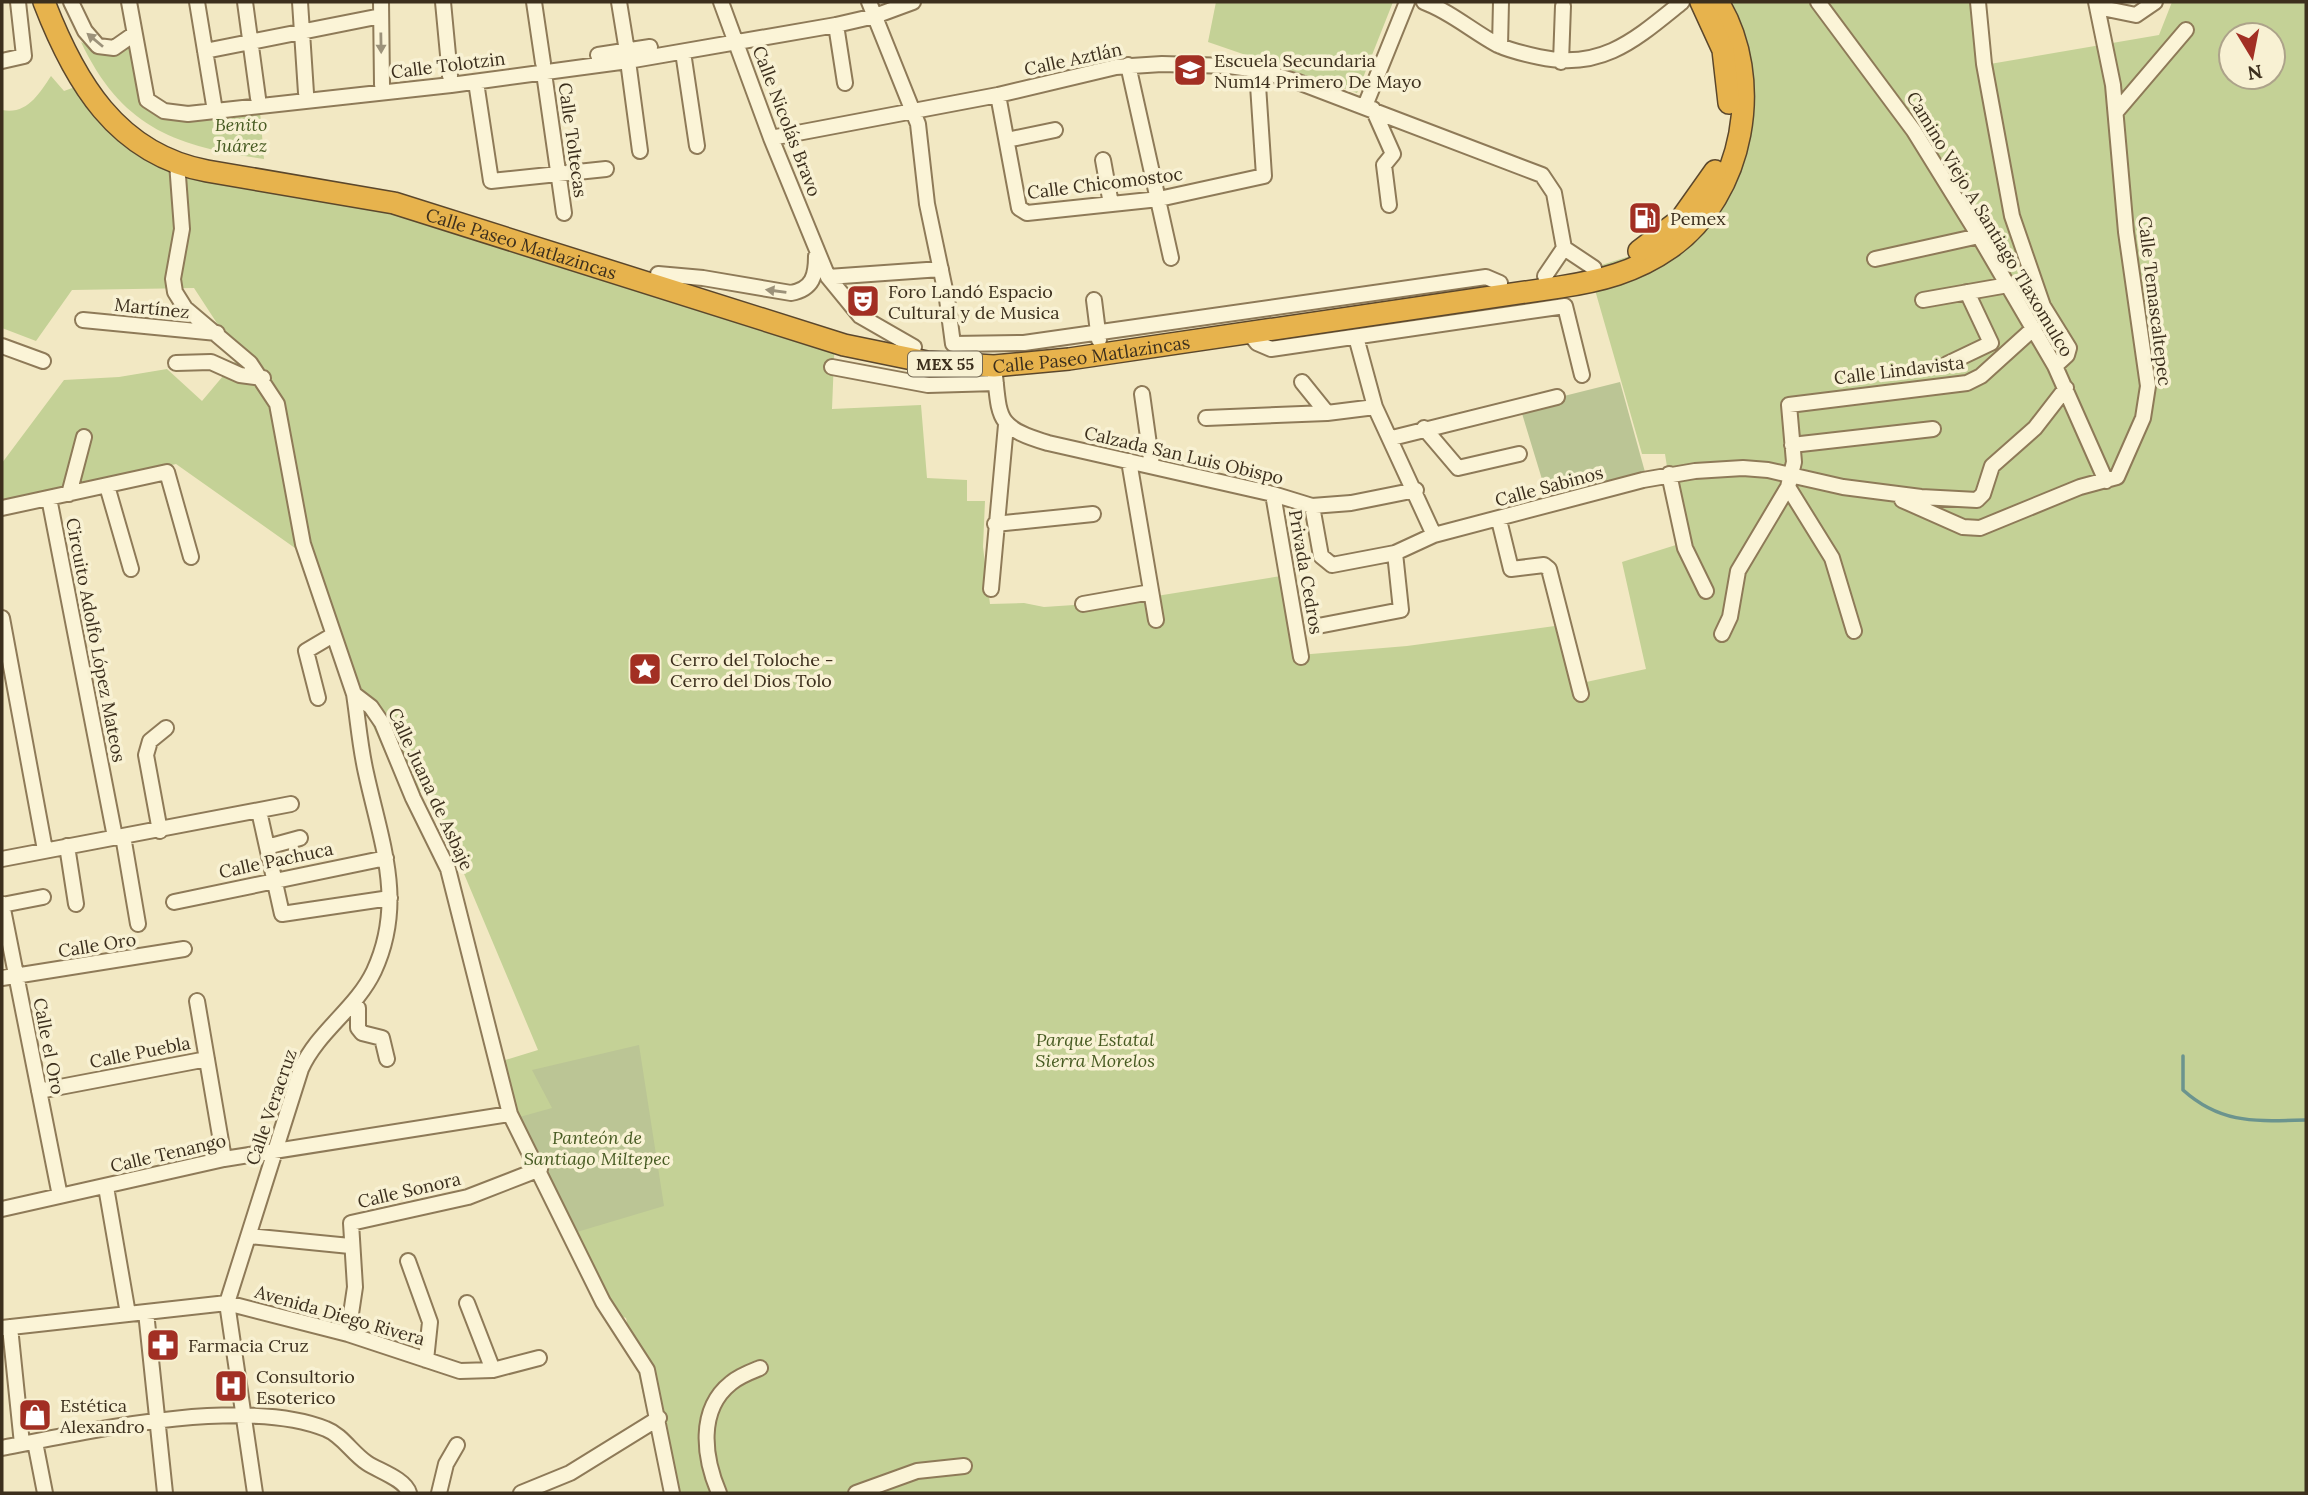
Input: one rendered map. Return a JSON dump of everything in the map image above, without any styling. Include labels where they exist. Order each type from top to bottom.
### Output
[{"type":"highway","name":"Calle Paseo Matlazincas","points":[[44,2],[64,53],[85,89],[123,130],[177,163],[196,169],[394,202],[844,345],[995,375],[1069,359],[1422,308],[1611,277],[1659,256],[1693,228],[1711,206],[1729,172],[1736,148],[1742,108],[1738,48],[1718,2]]},
{"type":"highway","name":"Calle Paseo Matlazincas","points":[[57,2],[80,57],[103,91],[131,119],[175,149],[198,156],[427,200],[838,331],[953,352],[1002,352],[1500,283],[1594,268],[1626,258],[1668,231],[1690,208],[1716,168],[1727,128],[1728,78],[1719,38],[1701,2]]},
{"type":"street","points":[[71,2],[85,31],[98,46],[114,48],[134,34],[129,2]]},
{"type":"street","points":[[197,2],[214,107]]},
{"type":"street","points":[[245,2],[258,98]]},
{"type":"street","points":[[300,2],[306,93]]},
{"type":"street","points":[[443,2],[450,76]]},
{"type":"street","name":"Calle Toltecas","points":[[534,2],[564,213]]},
{"type":"street","points":[[620,2],[640,151]]},
{"type":"street","name":"Calle Nicolás Bravo","points":[[721,2],[740,39],[771,138],[828,278],[846,304],[860,316],[914,347]]},
{"type":"street","points":[[869,2],[915,112],[921,137],[929,214],[953,344],[1006,345],[1099,337],[1094,300]]},
{"type":"street","name":"Calle Tolotzin","points":[[134,34],[145,95],[151,104],[176,113],[258,98],[543,68],[836,25],[875,16],[914,2]]},
{"type":"street","points":[[1389,205],[1386,162],[1393,158],[1393,152],[1369,108],[1407,2]]},
{"type":"street","points":[[1424,2],[1460,19],[1500,46],[1560,62],[1588,61],[1612,52],[1682,2]]},
{"type":"street","points":[[1500,46],[1501,2]]},
{"type":"street","name":"Camino Viejo A Santiago Tlaxomulco","points":[[1818,2],[1907,121],[1979,236],[2055,366],[2106,481]]},
{"type":"street","points":[[1978,2],[1984,64],[2012,216],[2043,306],[2069,348],[2067,355],[2055,366]]},
{"type":"street","points":[[2097,4],[2136,15],[2155,2]]},
{"type":"street","points":[[2,61],[22,58],[24,55],[19,3]]},
{"type":"street","name":"Calle Temascaltepec","points":[[2097,4],[2116,112],[2126,232],[2148,396],[2143,418],[2120,474],[2106,481]]},
{"type":"street","points":[[1560,62],[1563,6]]},
{"type":"street","points":[[205,51],[301,32],[381,9],[382,85]]},
{"type":"street","points":[[836,25],[845,83]]},
{"type":"street","points":[[2116,112],[2186,30]]},
{"type":"street","name":"Calle Tolotzin","points":[[627,56],[683,52],[740,39]]},
{"type":"street","points":[[683,52],[696,146]]},
{"type":"street","name":"Calle Aztlán","points":[[771,138],[915,112],[1129,65],[1162,64],[1257,70],[1369,108],[1542,175],[1555,193],[1564,248]]},
{"type":"street","points":[[1129,65],[1171,258]]},
{"type":"street","name":"Calle Tolotzin","points":[[214,107],[475,82],[543,68]]},
{"type":"street","name":"Calle Chicomostoc","points":[[998,95],[1019,208],[1023,214],[1159,199],[1263,176],[1265,171],[1257,70]]},
{"type":"street","points":[[475,82],[488,176],[491,181],[606,169]]},
{"type":"street","points":[[1007,140],[1055,130]]},
{"type":"street","points":[[1103,160],[1111,204]]},
{"type":"street","name":"Calle Juana de Asbaje","points":[[177,163],[182,237],[174,288],[185,308],[218,333],[263,378],[277,404],[283,423],[301,533],[354,694],[371,707],[382,723],[452,880],[510,1114],[540,1169],[603,1302],[647,1370],[659,1418],[672,1493]]},
{"type":"street","points":[[1875,258],[1979,236]]},
{"type":"street","points":[[1545,276],[1564,248],[1594,268]]},
{"type":"street","points":[[658,274],[703,278],[792,293],[803,290],[812,282],[817,254]]},
{"type":"street","points":[[828,278],[941,269]]},
{"type":"street","points":[[1923,300],[2008,285]]},
{"type":"street","points":[[1947,364],[1991,343],[1967,292]]},
{"type":"street","points":[[1249,333],[1257,343],[1271,349],[1565,306],[1582,375]]},
{"type":"street","points":[[1422,308],[1440,325]]},
{"type":"street","name":"Martínez","points":[[83,320],[218,333]]},
{"type":"street","name":"Calle Lindavista","points":[[1792,445],[1788,406],[1792,403],[1967,383],[1980,376],[2034,328]]},
{"type":"street","points":[[1356,337],[1375,407],[1416,490],[1434,535]]},
{"type":"street","points":[[2,346],[43,361]]},
{"type":"street","points":[[176,363],[211,362],[240,375],[263,378]]},
{"type":"street","points":[[832,367],[928,385],[995,375],[1006,425],[991,589]]},
{"type":"street","points":[[1302,382],[1327,413]]},
{"type":"street","points":[[1884,492],[1977,500],[1983,494],[1992,466],[2035,428],[2066,388]]},
{"type":"street","points":[[1142,394],[1152,466]]},
{"type":"street","points":[[1392,438],[1557,397]]},
{"type":"street","points":[[1206,418],[1327,413],[1375,407]]},
{"type":"street","name":"Calzada San Luis Obispo","points":[[1006,425],[1020,434],[1048,443],[1273,494],[1312,506],[1342,505],[1416,490]]},
{"type":"street","points":[[1424,428],[1458,468],[1519,454]]},
{"type":"street","points":[[1722,634],[1730,617],[1738,571],[1790,481],[1792,445],[1933,429]]},
{"type":"street","points":[[69,494],[84,437]]},
{"type":"street","points":[[1129,461],[1156,620]]},
{"type":"street","name":"Calle Sabinos","points":[[1312,506],[1322,560],[1337,565],[1395,552],[1434,535],[1670,474],[1743,468],[1790,481],[1884,492]]},
{"type":"street","points":[[48,498],[165,472],[169,474],[191,557]]},
{"type":"street","points":[[1670,474],[1685,548],[1706,591]]},
{"type":"street","points":[[1790,481],[1832,558],[1854,631]]},
{"type":"street","points":[[1884,492],[1973,528],[2000,521],[2080,487],[2106,481]]},
{"type":"street","points":[[107,486],[131,569]]},
{"type":"street","name":"Privada Cedros","points":[[1273,494],[1301,657]]},
{"type":"street","name":"Circuito Adolfo López Mateos","points":[[2,508],[48,498],[119,836]]},
{"type":"street","points":[[995,524],[1093,514]]},
{"type":"street","points":[[1499,520],[1511,569],[1544,565],[1549,569],[1581,694]]},
{"type":"street","points":[[1318,626],[1401,610],[1395,552]]},
{"type":"street","points":[[1083,604],[1152,592]]},
{"type":"street","points":[[2,618],[45,850]]},
{"type":"street","points":[[318,698],[306,651],[333,635]]},
{"type":"street","name":"Calle Veracruz","points":[[227,1303],[307,1056],[359,996],[374,970],[390,923],[386,858],[366,773],[354,694]]},
{"type":"street","points":[[160,831],[146,755],[150,741],[166,728]]},
{"type":"street","points":[[2,859],[291,804]]},
{"type":"street","points":[[259,811],[281,912],[286,915],[390,898]]},
{"type":"street","points":[[119,836],[138,924]]},
{"type":"street","points":[[267,847],[300,838]]},
{"type":"street","points":[[67,846],[76,904]]},
{"type":"street","name":"Calle Pachuca","points":[[174,902],[386,858]]},
{"type":"street","points":[[2,904],[43,897]]},
{"type":"street","name":"Calle el Oro","points":[[2,904],[9,977],[39,1091],[60,1196]]},
{"type":"street","name":"Calle Oro","points":[[9,977],[142,950],[184,949]]},
{"type":"street","name":"Calle Puebla","points":[[197,1001],[224,1158]]},
{"type":"street","points":[[358,1008],[358,1028],[362,1033],[382,1038],[387,1059]]},
{"type":"street","name":"Calle Puebla","points":[[39,1091],[207,1059]]},
{"type":"street","name":"Calle Tenango","points":[[2,1209],[224,1158],[510,1114]]},
{"type":"street","name":"Calle Sonora","points":[[350,1245],[349,1226],[353,1222],[468,1197],[540,1169]]},
{"type":"street","points":[[106,1187],[128,1314]]},
{"type":"street","points":[[249,1236],[350,1245],[355,1286],[348,1334]]},
{"type":"street","points":[[408,1261],[431,1328],[426,1360]]},
{"type":"street","points":[[227,1303],[255,1493]]},
{"type":"street","name":"Avenida Diego Rivera","points":[[6,1328],[227,1303],[348,1334],[460,1371],[493,1370],[539,1358]]},
{"type":"street","points":[[467,1303],[493,1370]]},
{"type":"street","points":[[146,1312],[165,1493]]},
{"type":"street","points":[[6,1328],[28,1443],[45,1493]]},
{"type":"street","points":[[719,1493],[711,1475],[706,1442],[709,1416],[732,1381],[760,1368]]},
{"type":"street","points":[[2,1448],[156,1420],[244,1416],[323,1427],[365,1462],[404,1485],[409,1493]]},
{"type":"street","points":[[523,1493],[570,1473],[659,1418]]},
{"type":"street","points":[[439,1493],[446,1464],[457,1445]]},
{"type":"street","points":[[856,1493],[917,1471],[964,1466]]},
{"type":"green space","points":[[1216,2],[1393,2],[1357,93],[1208,42]]},
{"type":"green space","name":"Parque Estatal Sierra Morelos","points":[[1722,2],[1977,2],[1984,65],[2159,35],[2172,2],[2306,2],[2306,1493],[665,1493],[626,1318],[608,1311],[526,1138],[499,1062],[538,1050],[433,800],[393,771],[333,636],[302,553],[176,464],[2,506],[2,463],[64,380],[119,377],[167,369],[202,401],[239,357],[194,288],[72,290],[36,341],[2,328],[2,110],[19,109],[31,102],[51,76],[64,91],[75,87],[129,136],[188,157],[835,334],[832,409],[921,405],[927,478],[967,480],[967,501],[985,501],[983,547],[990,604],[1024,603],[1044,607],[1119,602],[1287,575],[1299,655],[1407,646],[1562,625],[1577,684],[1646,669],[1622,562],[1679,544],[1665,454],[1642,454],[1589,269],[1630,256],[1664,237],[1710,193],[1736,142]]},
{"type":"green space","name":"Benito Juárez","points":[[81,42],[99,51],[129,44],[140,99],[147,107],[260,111],[264,159],[204,147],[154,128],[114,95]]},
{"type":"green space","points":[[1620,382],[1645,472],[1548,499],[1520,407]]},
{"type":"green space","name":"Panteón de Santiago Miltepec","points":[[639,1045],[664,1206],[577,1232],[516,1118],[552,1108],[532,1070]]},
{"type":"waterway","points":[[2183,1056],[2183,1090],[2212,1110],[2256,1120],[2306,1120]]},
{"type":"place","name":"Escuela Secundaria Num14 Primero De Mayo","points":[[1190,70]]},
{"type":"place","name":"Pemex","points":[[1645,218]]},
{"type":"place","name":"Foro Landó Espacio Cultural y de Musica","points":[[863,301]]},
{"type":"place","name":"Cerro del Toloche - Cerro del Dios Tolo","points":[[645,669]]},
{"type":"place","name":"Farmacia Cruz","points":[[163,1345]]},
{"type":"place","name":"Consultorio Esoterico","points":[[231,1386]]},
{"type":"place","name":"Estética Alexandro","points":[[35,1415]]}]
